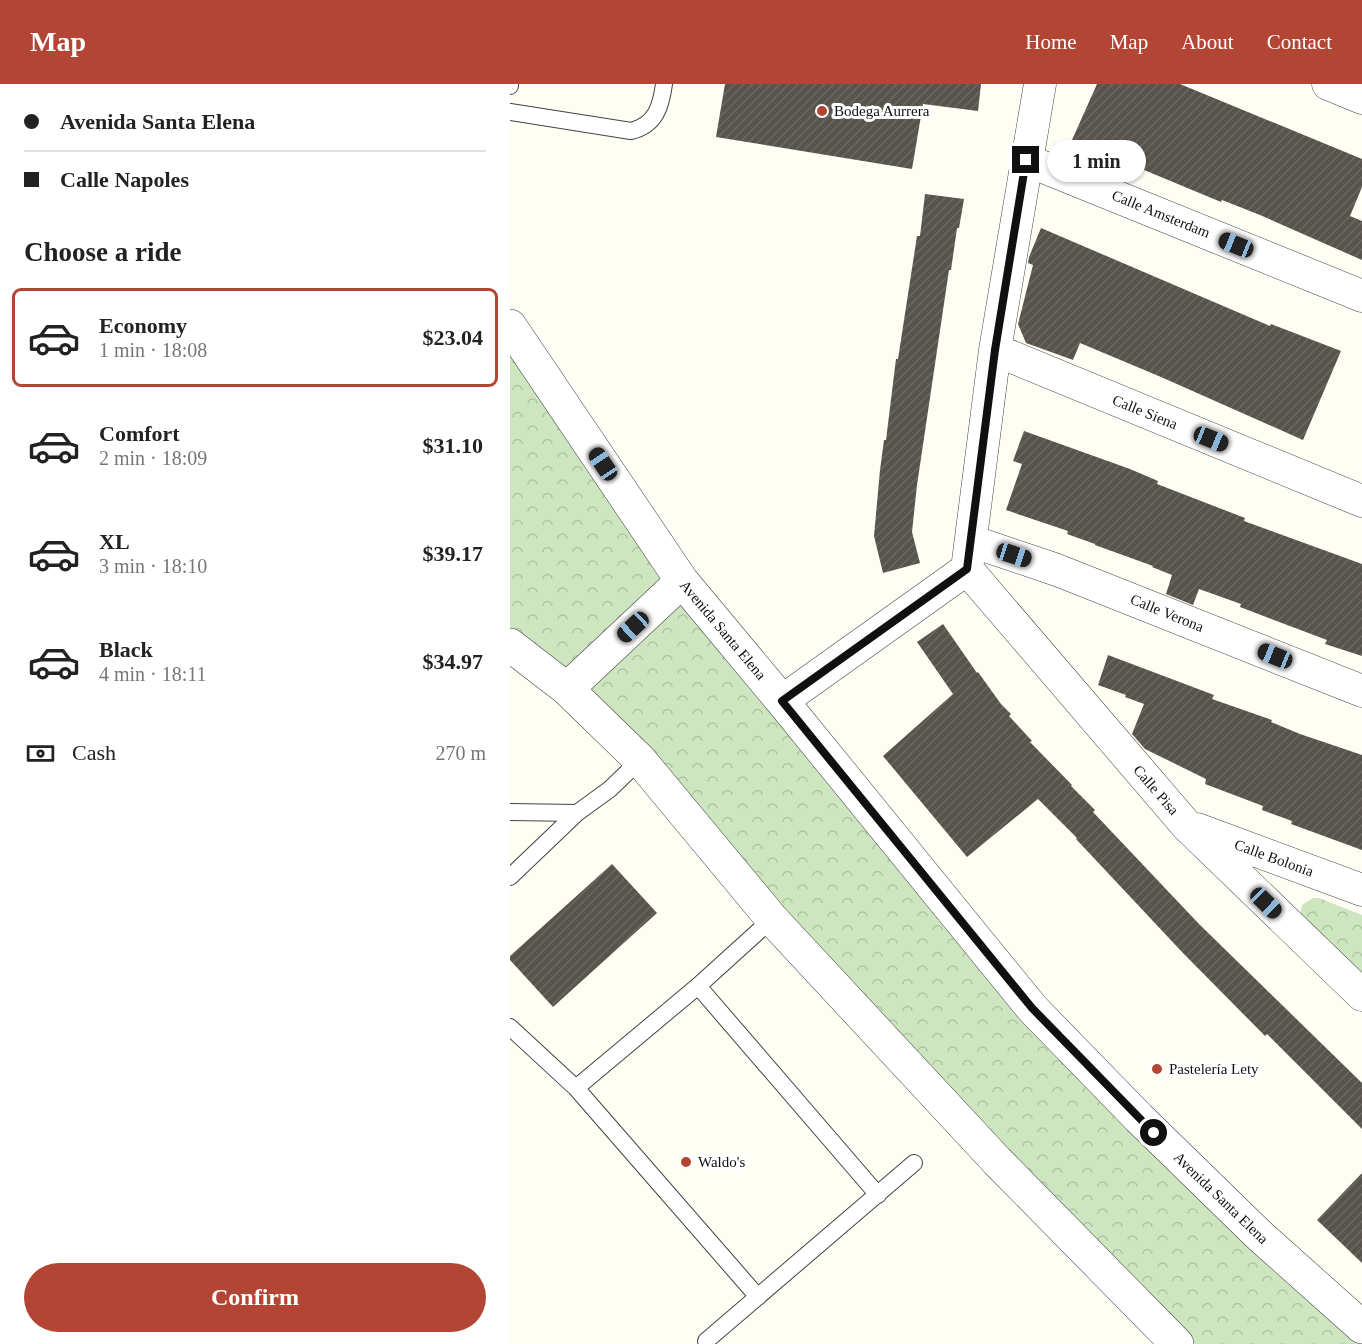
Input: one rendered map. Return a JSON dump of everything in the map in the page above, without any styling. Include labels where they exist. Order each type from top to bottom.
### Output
[{"type":"street","points":[[782,701],[969,555],[995,350],[1040,84]]},
{"type":"street","points":[[1328,84],[1362,98]]},
{"type":"street","name":"Calle Amsterdam","points":[[1026,160],[1362,296]]},
{"type":"street","name":"Avenida Santa Elena","points":[[510,326],[682,581],[1032,1008],[1138,1118],[1259,1235],[1362,1327]]},
{"type":"street","name":"Calle Siena","points":[[995,350],[1362,501]]},
{"type":"street","name":"Calle Verona","points":[[969,555],[1058,570],[1362,691]]},
{"type":"street","name":"Calle Pisa","points":[[969,555],[1187,826],[1362,995]]},
{"type":"street","points":[[567,689],[682,581]]},
{"type":"street","points":[[510,645],[567,689],[640,760],[772,919],[997,1161],[1177,1344]]},
{"type":"street","name":"Calle Bolonia","points":[[1187,826],[1362,890]]},
{"type":"lane","points":[[511,113],[631,131],[644,126],[659,111],[664,84]]},
{"type":"lane","points":[[510,877],[577,813],[610,789],[640,760]]},
{"type":"lane","points":[[510,813],[577,813]]},
{"type":"lane","points":[[576,1088],[698,987],[772,919]]},
{"type":"lane","points":[[698,987],[878,1195]]},
{"type":"lane","points":[[510,1027],[576,1088],[758,1297]]},
{"type":"lane","points":[[706,1341],[914,1164]]},
{"type":"green space","points":[[510,326],[682,581],[1032,1008],[1362,1327],[1362,1344],[1177,1344],[510,645]]},
{"type":"green space","points":[[1313,898],[1319,898],[1362,915],[1362,981],[1299,919],[1302,905]]},
{"type":"building","name":"Bodega Aurrera","points":[[725,84],[981,84],[978,111],[923,104],[912,169],[716,137]]},
{"type":"building","points":[[1097,84],[1180,84],[1362,159],[1362,187],[1350,216],[1362,221],[1362,260],[1260,215],[1222,200],[1221,202],[1072,140]]},
{"type":"building","points":[[925,194],[964,199],[951,270],[949,270],[917,485],[912,532],[920,563],[883,573],[874,536],[880,470],[896,359],[898,359],[917,236],[920,236]]},
{"type":"building","points":[[1041,228],[1270,326],[1271,324],[1341,351],[1303,440],[1080,343],[1073,360],[1026,343],[1018,324],[1033,265],[1028,263],[1029,257]]},
{"type":"building","points":[[1024,431],[1130,469],[1158,481],[1157,484],[1245,518],[1244,521],[1362,564],[1362,656],[1325,644],[1327,640],[1199,589],[1193,605],[1166,594],[1172,575],[1067,534],[1068,531],[1006,510],[1022,464],[1013,461]]},
{"type":"building","points":[[943,624],[977,673],[1011,714],[1009,716],[1032,741],[1030,742],[1095,810],[1093,812],[1199,924],[1362,1083],[1362,1129],[1182,952],[1038,799],[967,857],[883,756],[953,694],[917,642]]},
{"type":"building","points":[[1108,655],[1214,695],[1212,699],[1272,720],[1271,722],[1300,734],[1362,755],[1362,850],[1291,824],[1292,821],[1262,810],[1263,806],[1205,784],[1206,779],[1145,749],[1132,734],[1144,704],[1098,685]]},
{"type":"building","points":[[612,864],[657,913],[553,1007],[510,960],[510,956]]},
{"type":"building","points":[[1362,1173],[1362,1263],[1317,1220]]},
{"type":"place","name":"Bodega Aurrera","points":[[822,111]]},
{"type":"place","name":"Pastelería Lety","points":[[1157,1069]]},
{"type":"place","name":"Waldo's","points":[[686,1162]]},
{"type":"route","points":[[1026,160],[995,350],[967,569],[782,701],[1032,1008],[1154,1133]]}]
